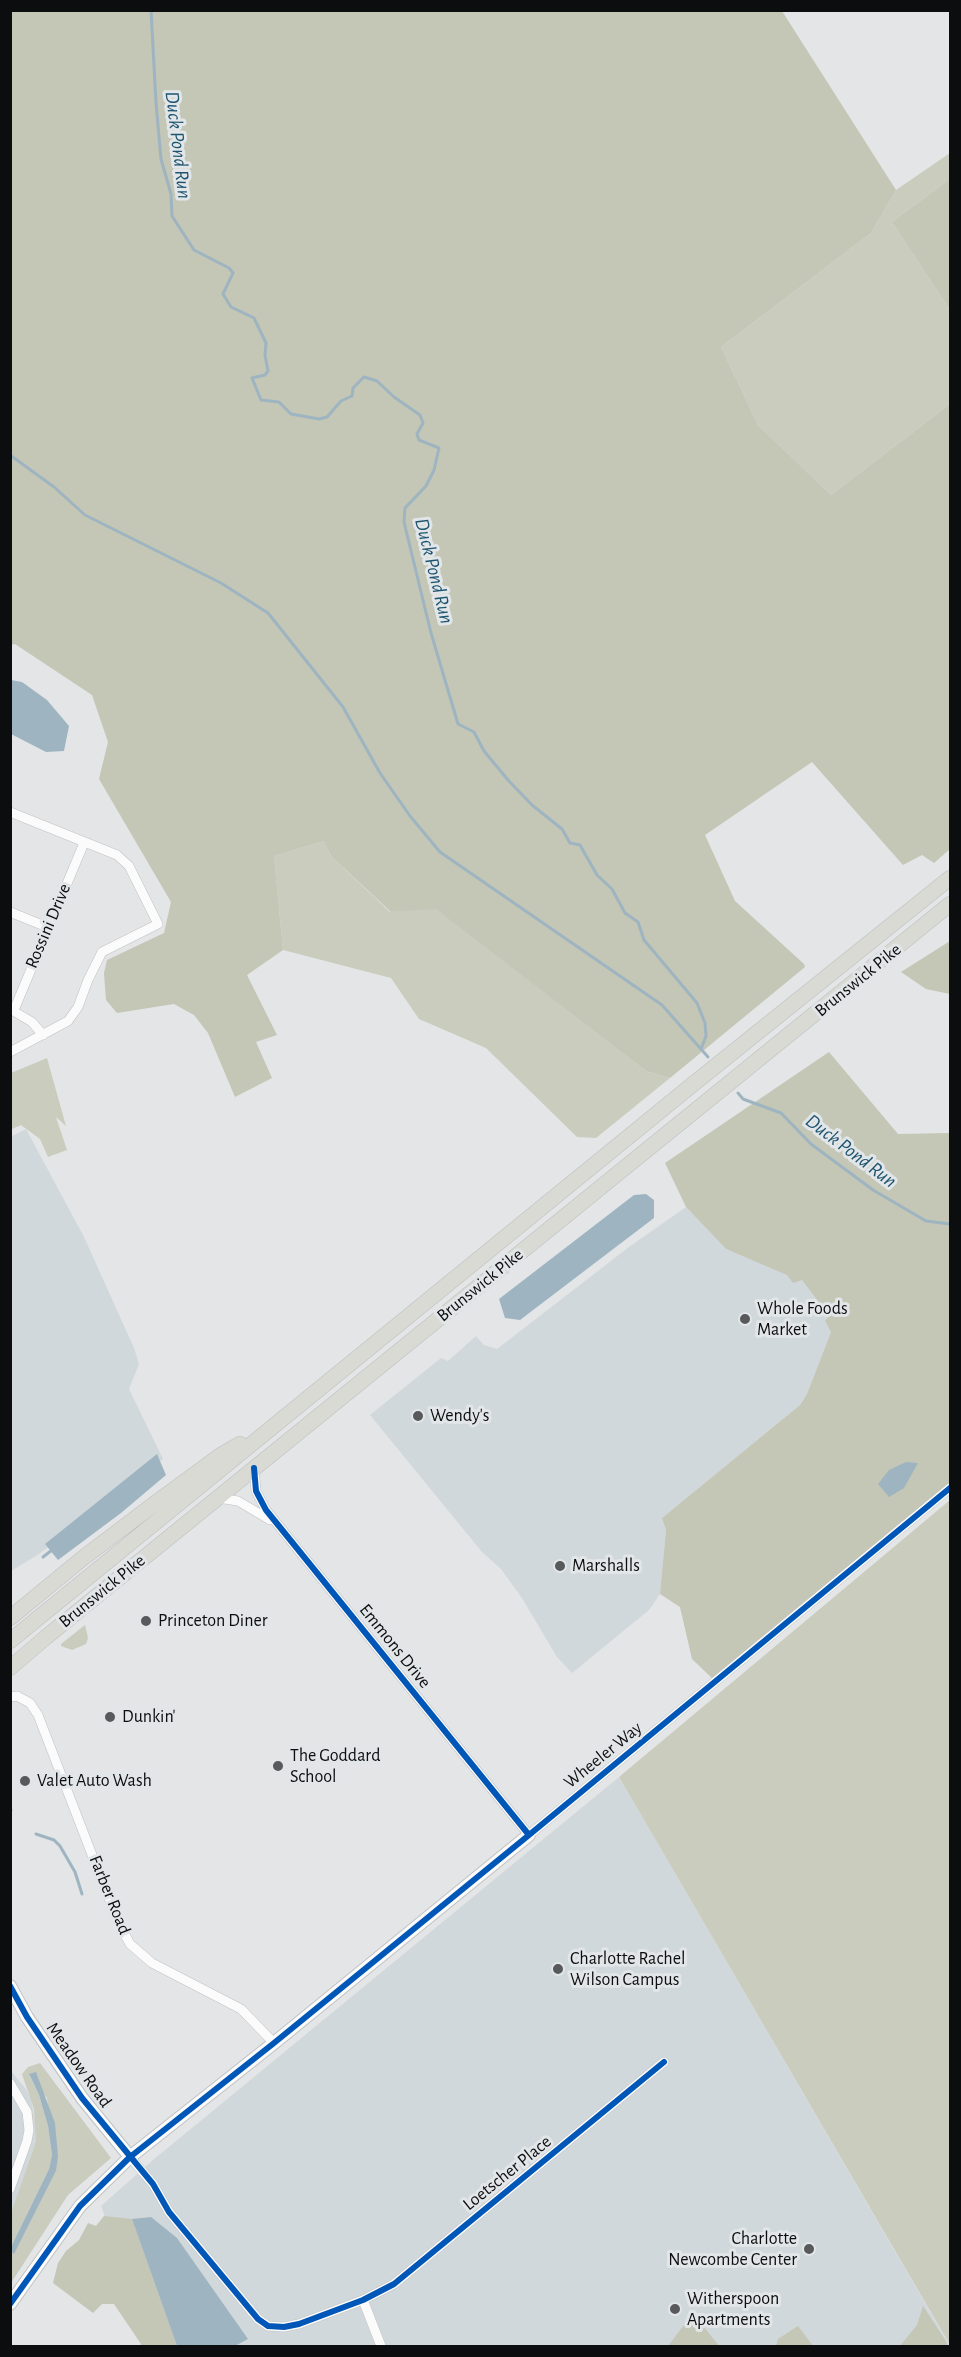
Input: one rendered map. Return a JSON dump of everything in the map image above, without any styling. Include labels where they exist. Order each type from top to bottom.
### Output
[{"type":"highway","name":"Brunswick Pike","points":[[10,1641],[294,1412],[683,1092],[951,878]]},
{"type":"highway","name":"Brunswick Pike","points":[[10,1668],[951,904]]},
{"type":"highway","points":[[10,1618],[83,1558],[212,1462],[294,1412]]},
{"type":"street","points":[[10,812],[117,855],[129,866],[158,924],[102,952],[78,1007],[68,1021],[10,1052]]},
{"type":"street","name":"Rossini Drive","points":[[12,1009],[84,843]]},
{"type":"street","points":[[10,912],[47,927]]},
{"type":"street","points":[[12,1009],[32,1023],[43,1035]]},
{"type":"street","name":"Emmons Drive","points":[[254,1468],[256,1491],[266,1510],[529,1835]]},
{"type":"street","name":"Wheeler Way","points":[[13,2296],[80,2206],[130,2157],[274,2043],[951,1488]]},
{"type":"street","name":"Emmons Drive","points":[[218,1498],[238,1501],[278,1525]]},
{"type":"street","name":"Farber Road","points":[[10,1697],[17,1696],[30,1703],[38,1714],[118,1922],[130,1944],[152,1964],[241,2010],[274,2043]]},
{"type":"street","name":"Meadow Road","points":[[10,1986],[27,2017],[82,2098],[130,2157]]},
{"type":"street","name":"Loetscher Place","points":[[130,2157],[153,2184],[169,2212],[258,2319],[268,2326],[284,2327],[299,2324],[363,2300],[394,2284],[664,2062]]},
{"type":"street","points":[[10,2083],[27,2112],[29,2130],[10,2189]]},
{"type":"street","points":[[363,2300],[381,2346]]},
{"type":"shaded area","points":[[950,153],[950,179],[892,222],[950,310],[950,404],[831,495],[758,425],[721,347],[871,233],[896,190]]},
{"type":"shaded area","points":[[324,841],[331,856],[390,912],[436,908],[646,1071],[670,1078],[596,1138],[577,1137],[486,1048],[419,1019],[391,978],[283,950],[274,856]]},
{"type":"shaded area","points":[[47,1058],[66,1126],[56,1117],[67,1150],[48,1157],[40,1139],[21,1125],[10,1130],[11,1073]]},
{"type":"shaded area","points":[[26,1129],[84,1237],[134,1348],[139,1364],[129,1389],[163,1459],[39,1554],[11,1571],[10,1137]]},
{"type":"shaded area","points":[[686,1207],[726,1249],[802,1280],[829,1316],[825,1321],[831,1332],[807,1394],[800,1405],[662,1518],[666,1530],[660,1594],[649,1610],[572,1673],[557,1657],[522,1598],[501,1569],[482,1552],[370,1415],[441,1358],[448,1361],[476,1336],[484,1345],[497,1349],[629,1247]]},
{"type":"shaded area","points":[[950,1500],[950,2345],[619,1777]]},
{"type":"shaded area","points":[[85,1625],[88,1638],[86,1644],[72,1650],[61,1646],[61,1644]]},
{"type":"shaded area","name":"Charlotte Rachel Wilson Campus","points":[[619,1777],[950,2346],[154,2346],[101,2206],[153,2160]]},
{"type":"shaded area","points":[[40,2063],[111,2158],[68,2195],[11,2283],[11,2251],[14,2253],[56,2171],[47,2098],[29,2075],[39,2095],[48,2126],[52,2155],[49,2169],[11,2247],[11,2213],[36,2141],[34,2109],[22,2074],[28,2067]]},
{"type":"shaded area","points":[[11,2071],[31,2099],[36,2124],[36,2141],[11,2213]]},
{"type":"green space","points":[[10,11],[782,11],[896,190],[871,233],[721,347],[758,425],[831,495],[950,404],[950,849],[934,863],[922,855],[903,865],[812,762],[705,835],[735,901],[805,967],[670,1078],[646,1071],[436,909],[391,912],[331,856],[324,841],[274,856],[283,950],[247,975],[277,1035],[256,1042],[272,1078],[235,1097],[208,1033],[194,1015],[174,1004],[117,1013],[106,1000],[104,973],[107,960],[164,933],[171,902],[99,779],[108,742],[92,695],[15,644],[11,645]]},
{"type":"green space","points":[[950,179],[950,310],[892,222]]},
{"type":"green space","points":[[950,941],[950,994],[926,989],[901,972]]},
{"type":"green space","points":[[829,1052],[898,1134],[950,1133],[950,1489],[715,1681],[692,1659],[680,1607],[660,1594],[666,1530],[662,1518],[800,1405],[807,1394],[831,1332],[825,1321],[829,1316],[802,1280],[793,1283],[787,1275],[726,1249],[686,1207],[665,1163]]},
{"type":"green space","points":[[104,2216],[132,2219],[177,2346],[140,2346],[141,2344],[114,2304],[102,2304],[93,2313],[53,2283],[58,2263],[66,2251],[79,2240],[88,2223],[96,2226]]},
{"type":"green space","points":[[923,2306],[948,2346],[900,2346],[917,2325]]},
{"type":"green space","points":[[693,2313],[719,2346],[668,2346]]},
{"type":"green space","points":[[798,2326],[813,2346],[776,2346],[778,2339]]},
{"type":"water","points":[[11,680],[22,682],[47,700],[69,726],[64,751],[46,752],[11,734]]},
{"type":"water","points":[[646,1194],[654,1200],[654,1218],[520,1320],[505,1318],[499,1299],[634,1195]]},
{"type":"water","points":[[157,1454],[166,1475],[121,1513],[58,1560],[45,1544]]},
{"type":"water","points":[[906,1462],[918,1463],[904,1488],[889,1497],[878,1484],[889,1470]]},
{"type":"water","points":[[36,2072],[55,2123],[58,2156],[56,2171],[14,2254],[11,2247],[49,2169],[52,2155],[48,2126],[39,2095],[29,2074]]},
{"type":"water","points":[[151,2217],[177,2238],[248,2339],[235,2346],[177,2346],[132,2219]]},
{"type":"waterway","name":"Duck Pond Run","points":[[151,10],[161,159],[171,194],[172,216],[194,250],[229,268],[233,273],[223,294],[231,307],[254,318],[266,343],[265,355],[268,371],[265,375],[252,378],[261,400],[279,402],[291,414],[319,419],[327,417],[341,401],[352,396],[353,388],[364,377],[377,381],[394,397],[420,415],[423,423],[417,434],[419,440],[439,448],[434,470],[426,486],[405,508],[404,522],[431,633],[458,724],[474,732],[484,751],[508,780],[532,805],[562,829],[570,843],[580,845],[597,875],[612,889],[625,913],[638,922],[644,940],[697,1003],[705,1023],[706,1036],[701,1049]]},
{"type":"waterway","points":[[10,455],[54,487],[85,515],[221,583],[268,613],[343,707],[380,773],[410,816],[440,852],[662,1005],[708,1057]]},
{"type":"waterway","name":"Duck Pond Run","points":[[738,1093],[743,1099],[781,1113],[811,1144],[873,1190],[926,1221],[950,1224]]},
{"type":"waterway","points":[[43,1557],[52,1550]]},
{"type":"waterway","points":[[36,1834],[54,1840],[60,1846],[75,1872],[82,1894]]},
{"type":"cycle path","points":[[254,1468],[256,1491],[266,1510],[529,1835]]},
{"type":"cycle path","points":[[10,2304],[80,2206],[130,2157],[529,1835],[950,1488]]},
{"type":"cycle path","points":[[10,1986],[27,2017],[82,2098],[153,2184],[169,2212],[258,2319],[268,2326],[284,2327],[299,2324],[363,2300],[394,2284],[664,2062]]},
{"type":"place","name":"Whole Foods Market","points":[[745,1319]]},
{"type":"place","name":"Wendy's","points":[[418,1416]]},
{"type":"place","name":"Marshalls","points":[[560,1566]]},
{"type":"place","name":"Princeton Diner","points":[[146,1621]]},
{"type":"place","name":"Dunkin'","points":[[110,1717]]},
{"type":"place","name":"The Goddard School","points":[[278,1766]]},
{"type":"place","name":"Valet Auto Wash","points":[[25,1781]]},
{"type":"place","name":"Charlotte Rachel Wilson Campus","points":[[558,1969]]},
{"type":"place","name":"Charlotte Newcombe Center","points":[[809,2249]]},
{"type":"place","name":"Witherspoon Apartments","points":[[675,2309]]}]
